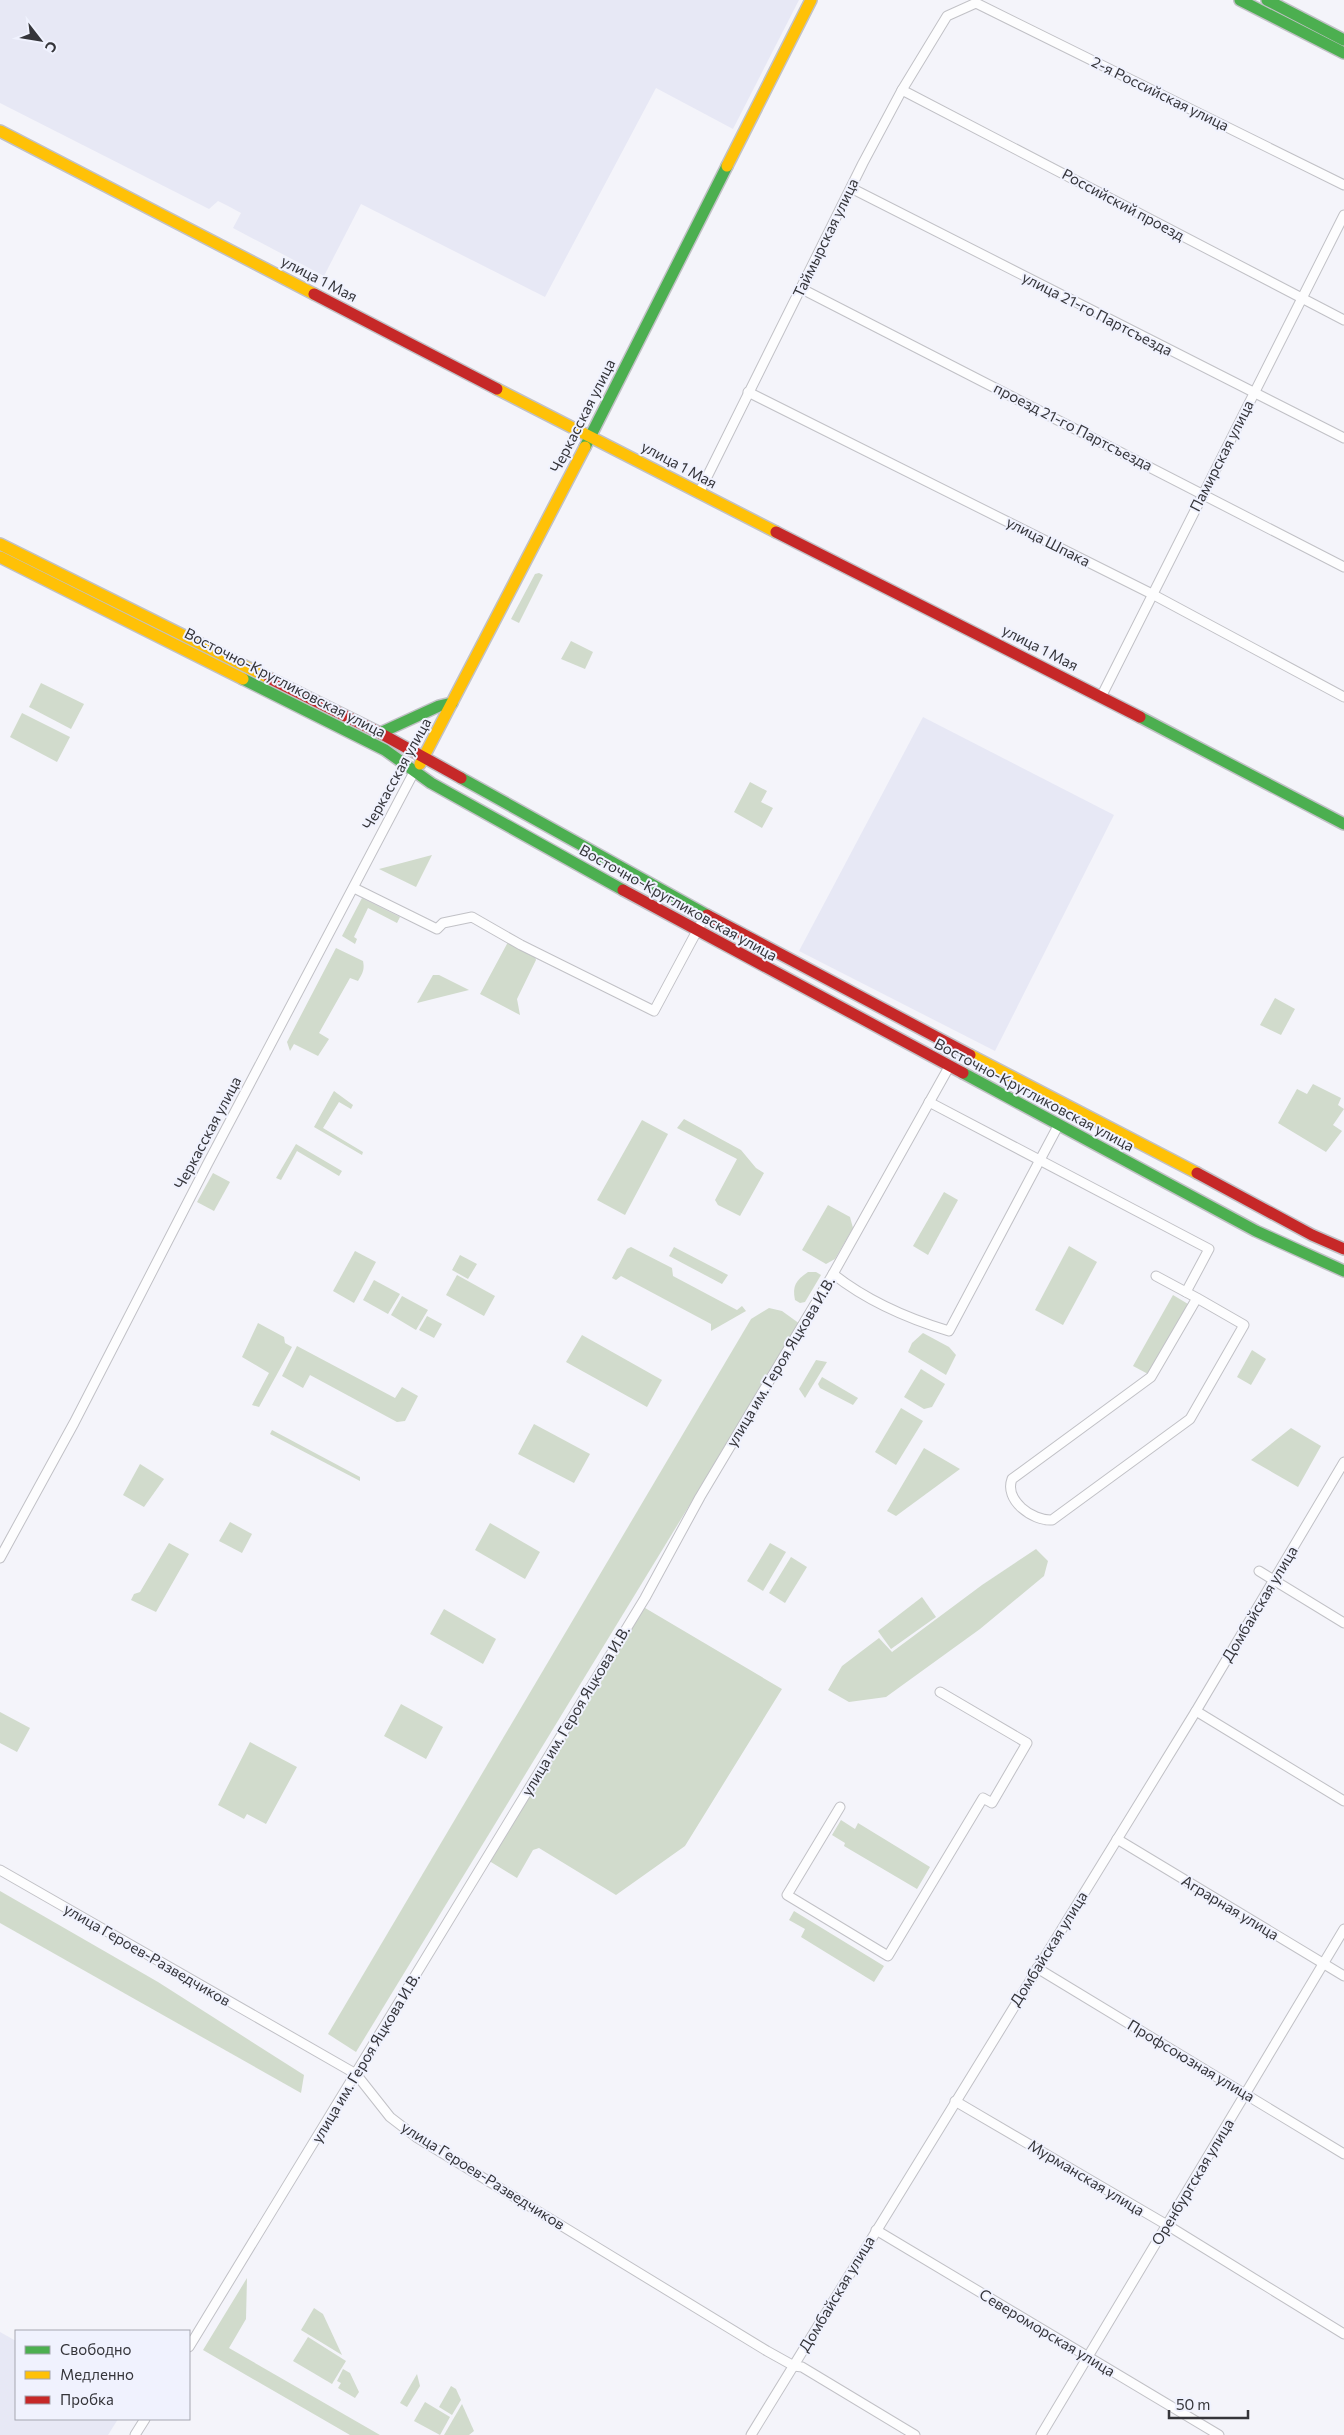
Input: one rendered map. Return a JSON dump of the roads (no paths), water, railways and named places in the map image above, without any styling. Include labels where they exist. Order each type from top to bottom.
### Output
[{"type":"street","name":"Черкасская улица","points":[[0,1558],[74,1423],[414,772],[452,703],[591,435],[811,0]]},
{"type":"street","points":[[1240,0],[1344,53]]},
{"type":"street","points":[[1267,0],[1344,40]]},
{"type":"street","name":"Таймырская улица","points":[[698,492],[902,90],[947,16],[976,3]]},
{"type":"street","name":"2-я Российская улица","points":[[976,3],[1344,185]]},
{"type":"street","name":"Российский проезд","points":[[902,90],[1344,320]]},
{"type":"street","name":"улица 1 Мая","points":[[0,130],[1344,824]]},
{"type":"street","name":"улица 21-го Партсъезда","points":[[851,188],[1344,438]]},
{"type":"street","name":"Памирская улица","points":[[1101,697],[1344,216]]},
{"type":"street","name":"проезд 21-го Партсъезда","points":[[802,289],[1344,567]]},
{"type":"street","name":"улица Шпака","points":[[748,392],[1152,594],[1344,697]]},
{"type":"street","name":"Восточно-Кругликовская улица","points":[[0,544],[380,734],[706,914],[1312,1235],[1344,1249]]},
{"type":"street","name":"Восточно-Кругликовская улица","points":[[0,557],[385,750],[414,772],[697,931],[1256,1231],[1344,1271]]},
{"type":"street","points":[[380,734],[439,706],[452,703]]},
{"type":"street","points":[[354,888],[437,929],[443,924],[472,917],[521,945],[654,1011],[706,914]]},
{"type":"street","name":"улица им. Героя Яцкова И.В.","points":[[190,2344],[645,1598],[700,1497],[833,1274],[949,1067]]},
{"type":"street","points":[[929,1102],[1209,1249],[1186,1292]]},
{"type":"street","points":[[833,1274],[851,1287],[918,1322],[949,1331],[1058,1126]]},
{"type":"street","points":[[1303,1253],[1312,1235]]},
{"type":"street","points":[[1156,1276],[1197,1298],[1244,1325],[1190,1419],[1052,1520],[1038,1518],[1016,1502],[1011,1495],[1010,1486],[1012,1479],[1151,1377],[1197,1298]]},
{"type":"street","name":"Домбайская улица","points":[[751,2435],[1196,1711],[1344,1462]]},
{"type":"street","points":[[1259,1571],[1344,1623]]},
{"type":"street","points":[[840,1807],[786,1895],[888,1956],[983,1798],[992,1803],[1027,1743],[940,1692]]},
{"type":"street","points":[[1196,1711],[1344,1801]]},
{"type":"street","name":"Аграрная улица","points":[[1117,1839],[1344,1976]]},
{"type":"street","name":"улица Героев-Разведчиков","points":[[0,1870],[356,2074],[390,2117],[416,2137],[794,2366],[802,2367],[915,2435]]},
{"type":"street","name":"Оренбургская улица","points":[[1041,2435],[1344,1929]]},
{"type":"street","name":"Профсоюзная улица","points":[[1037,1968],[1344,2154]]},
{"type":"street","name":"Мурманская улица","points":[[955,2101],[1167,2225],[1344,2334]]},
{"type":"street","name":"Североморская улица","points":[[876,2230],[1087,2358],[1219,2435]]},
{"type":"street","points":[[135,2435],[144,2420]]}]
